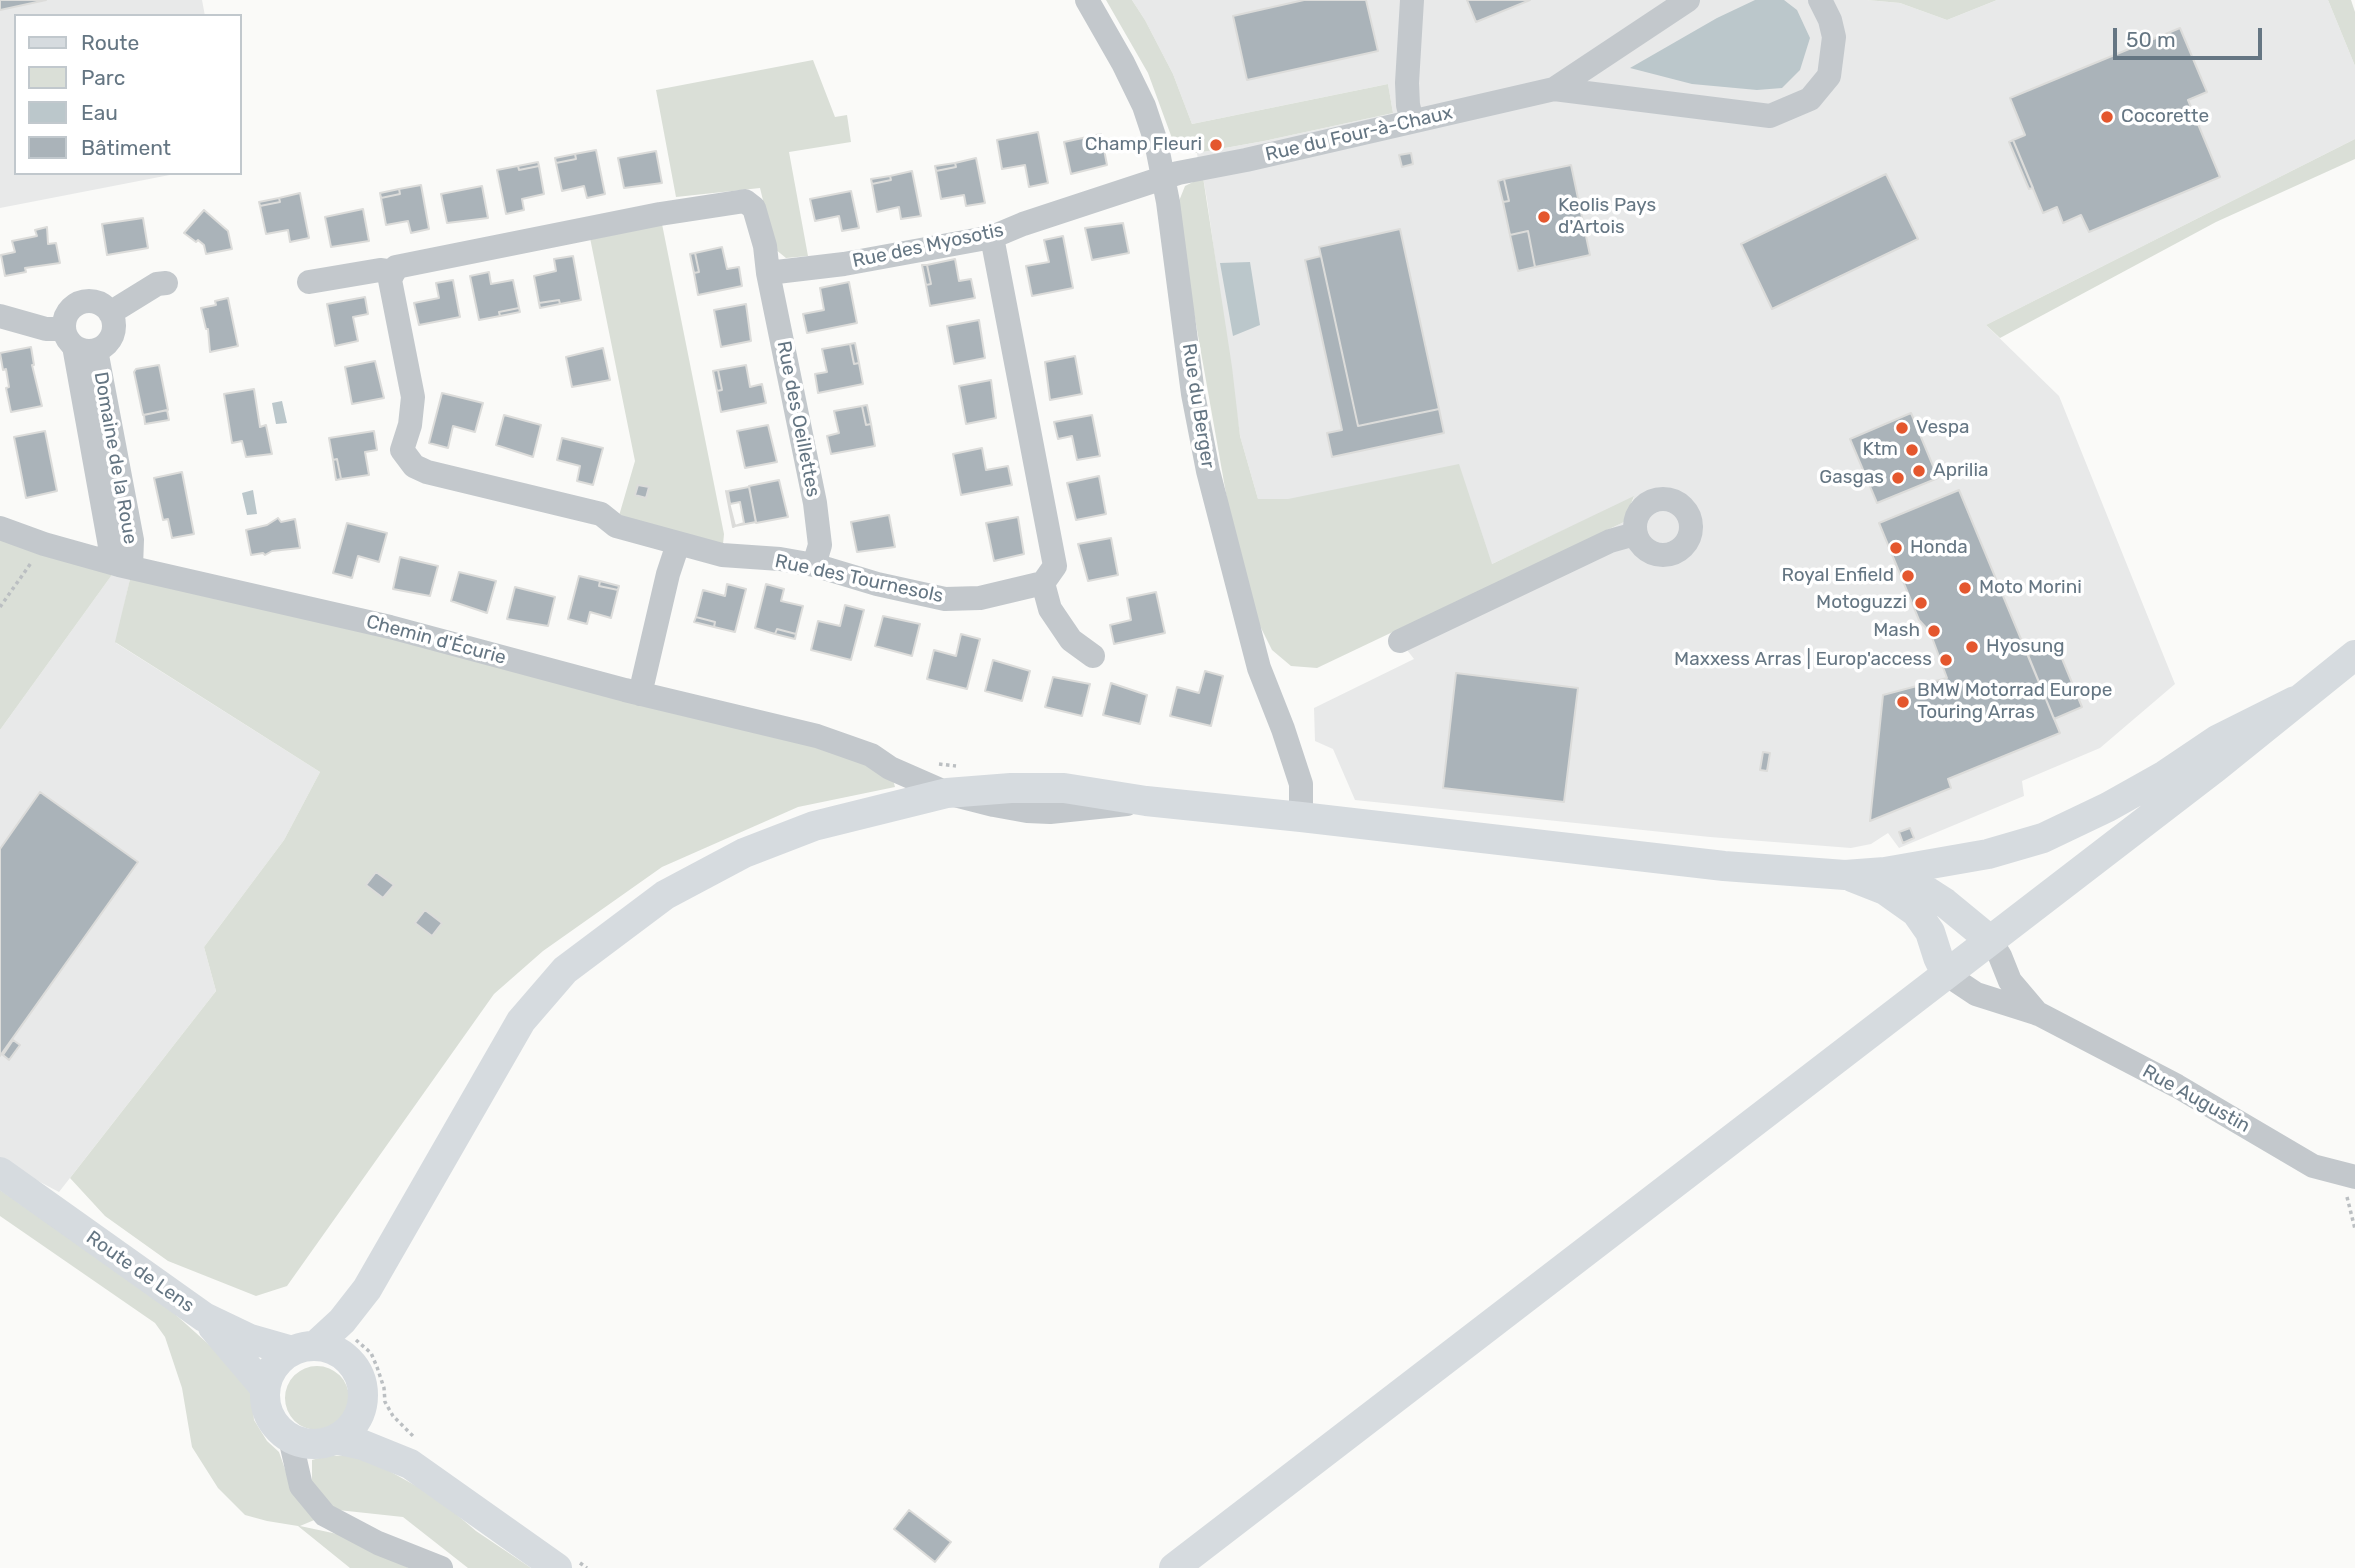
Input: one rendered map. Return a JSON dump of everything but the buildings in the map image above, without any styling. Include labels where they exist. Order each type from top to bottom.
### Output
[{"type":"main road","points":[[1174,1568],[2217,766],[2355,655]]},
{"type":"main road","points":[[314,1342],[329,1347],[350,1360],[362,1382],[363,1394],[361,1408],[346,1432],[335,1439],[317,1444],[290,1438],[273,1422],[265,1400],[265,1388],[274,1366],[314,1342],[367,1289],[521,1021],[565,970],[665,895],[744,853],[814,826],[947,793],[1011,788],[1064,788],[1146,801],[1724,866],[1845,875],[1885,872],[1988,854],[2043,838],[2108,807],[2165,775],[2217,740],[2295,701]]},
{"type":"main road","points":[[1885,872],[1906,878],[1945,903],[1990,940]]},
{"type":"main road","points":[[1845,875],[1885,890],[1916,912],[1930,932],[1946,974]]},
{"type":"main road","name":"Route de Lens","points":[[0,1172],[204,1317],[250,1339],[314,1342]]},
{"type":"main road","points":[[204,1317],[265,1388]]},
{"type":"main road","points":[[363,1394],[373,1417],[416,1454],[566,1564]]},
{"type":"main road","points":[[335,1439],[416,1454]]},
{"type":"street","name":"Rue du Berger","points":[[1087,0],[1144,106],[1156,142],[1164,179],[1193,394],[1208,471],[1259,668],[1283,729],[1300,784],[1301,817]]},
{"type":"street","points":[[1412,0],[1408,105],[1412,121]]},
{"type":"street","name":"Rue du Four-à-Chaux","points":[[1554,89],[1688,0]]},
{"type":"street","name":"Rue du Four-à-Chaux","points":[[1164,179],[1178,173],[1246,160],[1554,89],[1770,116],[1810,99],[1829,76],[1834,37],[1830,20],[1820,0]]},
{"type":"street","name":"Rue des Myosotis","points":[[768,273],[844,264],[992,237],[1023,224],[1164,179]]},
{"type":"street","name":"Rue des Oeillettes","points":[[309,282],[395,270],[660,214],[745,201],[754,208],[765,246],[768,273],[815,503],[820,545],[814,565]]},
{"type":"street","points":[[992,237],[1055,566],[1043,583],[1050,609],[1072,640],[1093,656]]},
{"type":"street","name":"Rue des Tournesols","points":[[395,270],[390,280],[413,397],[410,425],[402,450],[414,466],[481,486],[601,514],[616,526],[678,544],[722,555],[779,559],[814,565],[945,600],[980,598],[1043,583]]},
{"type":"street","points":[[110,313],[157,284],[166,283]]},
{"type":"street","points":[[0,316],[46,329],[78,342],[103,346],[112,335],[113,320],[110,313],[97,302],[80,302],[68,313],[78,342],[110,546],[107,560]]},
{"type":"street","name":"Domaine de la Roue","points":[[78,342],[132,540],[131,567]]},
{"type":"street","name":"Chemin d'Écurie","points":[[0,528],[44,544],[131,567],[390,627],[640,694],[817,736],[947,793]]},
{"type":"street","points":[[1400,641],[1610,541],[1635,534]]},
{"type":"street","points":[[640,694],[668,574],[678,544]]},
{"type":"street","points":[[881,762],[895,786],[887,807]]},
{"type":"street","points":[[1990,940],[2010,981],[2039,1014]]},
{"type":"street","points":[[1946,974],[1976,994],[2039,1014]]},
{"type":"street","name":"Rue Augustin","points":[[2039,1014],[2177,1086],[2313,1166],[2349,1175]]},
{"type":"street","points":[[290,1438],[301,1486],[326,1514],[378,1543],[441,1568]]},
{"type":"path","points":[[0,607],[44,544]]},
{"type":"path","points":[[2349,1175],[2346,1194],[2355,1229]]},
{"type":"path","points":[[314,1342],[344,1333],[371,1353],[388,1409],[416,1454]]},
{"type":"path","points":[[566,1564],[587,1568]]},
{"type":"shaded area","points":[[0,0],[202,0],[205,14],[14,14],[14,175],[170,175],[0,208]]},
{"type":"shaded area","points":[[1132,0],[1867,0],[1900,3],[1947,20],[1997,0],[2328,0],[2355,66],[2355,139],[1986,325],[2059,396],[2175,684],[2100,748],[2022,781],[2024,796],[1899,848],[1888,833],[1871,844],[1851,848],[1710,837],[1355,800],[1333,749],[1315,741],[1314,708],[1414,659],[1400,641],[1397,631],[1624,522],[1634,497],[1492,564],[1288,499],[1258,499],[1240,436],[1207,200],[1197,153],[1393,113],[1388,84],[1192,124],[1173,74]]},
{"type":"shaded area","points":[[119,565],[130,579],[116,643],[320,772],[284,840],[204,947],[216,991],[59,1192],[0,1161],[0,730]]},
{"type":"green space","points":[[1106,0],[1132,0],[1173,74],[1192,124],[1388,84],[1393,113],[1197,153],[1177,147],[1148,73]]},
{"type":"green space","points":[[1867,0],[1997,0],[1947,20],[1900,3]]},
{"type":"green space","points":[[2328,0],[2351,0],[2355,12],[2355,66]]},
{"type":"green space","points":[[813,60],[835,117],[847,115],[851,142],[789,152],[808,256],[786,258],[775,249],[760,188],[676,197],[656,90]]},
{"type":"green space","points":[[2355,139],[2355,159],[2216,222],[2000,338],[1986,325]]},
{"type":"green space","points":[[1203,177],[1240,436],[1258,499],[1288,499],[1459,464],[1492,564],[1634,496],[1624,522],[1317,668],[1291,666],[1272,650],[1254,614],[1230,516],[1191,296],[1179,201],[1185,186]]},
{"type":"green space","points":[[660,214],[724,534],[722,555],[616,526],[635,461],[588,228]]},
{"type":"green space","points":[[0,528],[114,572],[0,730]]},
{"type":"green space","points":[[130,579],[390,627],[890,768],[895,787],[798,807],[662,867],[543,951],[494,994],[287,1286],[256,1296],[168,1261],[105,1216],[70,1178],[216,991],[204,947],[284,840],[320,772],[115,642]]},
{"type":"green space","points":[[0,1190],[167,1307],[244,1376],[252,1395],[254,1420],[267,1441],[279,1452],[292,1489],[312,1482],[312,1460],[326,1456],[356,1455],[436,1497],[476,1531],[531,1568],[468,1568],[403,1517],[338,1510],[300,1526],[342,1535],[409,1568],[350,1568],[298,1526],[245,1515],[218,1488],[192,1447],[182,1388],[165,1337],[155,1323],[0,1216]]},
{"type":"green space","points":[[317,1366],[335,1372],[343,1380],[349,1398],[343,1416],[335,1424],[317,1430],[299,1424],[291,1416],[285,1398],[291,1380],[299,1372]]},
{"type":"water","points":[[1755,0],[1784,0],[1797,10],[1810,38],[1800,70],[1782,88],[1757,90],[1692,84],[1630,68],[1717,18]]},
{"type":"water","points":[[1250,262],[1260,325],[1233,336],[1220,263]]},
{"type":"water","points":[[282,401],[287,423],[276,424],[272,403]]},
{"type":"water","points":[[253,490],[257,514],[247,515],[242,493]]},
{"type":"place","name":"Cocorette","points":[[2107,117]]},
{"type":"place","name":"Champ Fleuri","points":[[1216,145]]},
{"type":"place","name":"Keolis Pays d'Artois","points":[[1544,217]]},
{"type":"place","name":"Vespa","points":[[1902,428]]},
{"type":"place","name":"Ktm","points":[[1912,450]]},
{"type":"place","name":"Aprilia","points":[[1919,471]]},
{"type":"place","name":"Gasgas","points":[[1898,478]]},
{"type":"place","name":"Honda","points":[[1896,548]]},
{"type":"place","name":"Royal Enfield","points":[[1908,576]]},
{"type":"place","name":"Moto Morini","points":[[1965,588]]},
{"type":"place","name":"Motoguzzi","points":[[1921,603]]},
{"type":"place","name":"Mash","points":[[1934,631]]},
{"type":"place","name":"Hyosung","points":[[1972,647]]},
{"type":"place","name":"Maxxess Arras | Europ'access","points":[[1946,660]]},
{"type":"place","name":"BMW Motorrad Europe Touring Arras","points":[[1903,702]]}]
